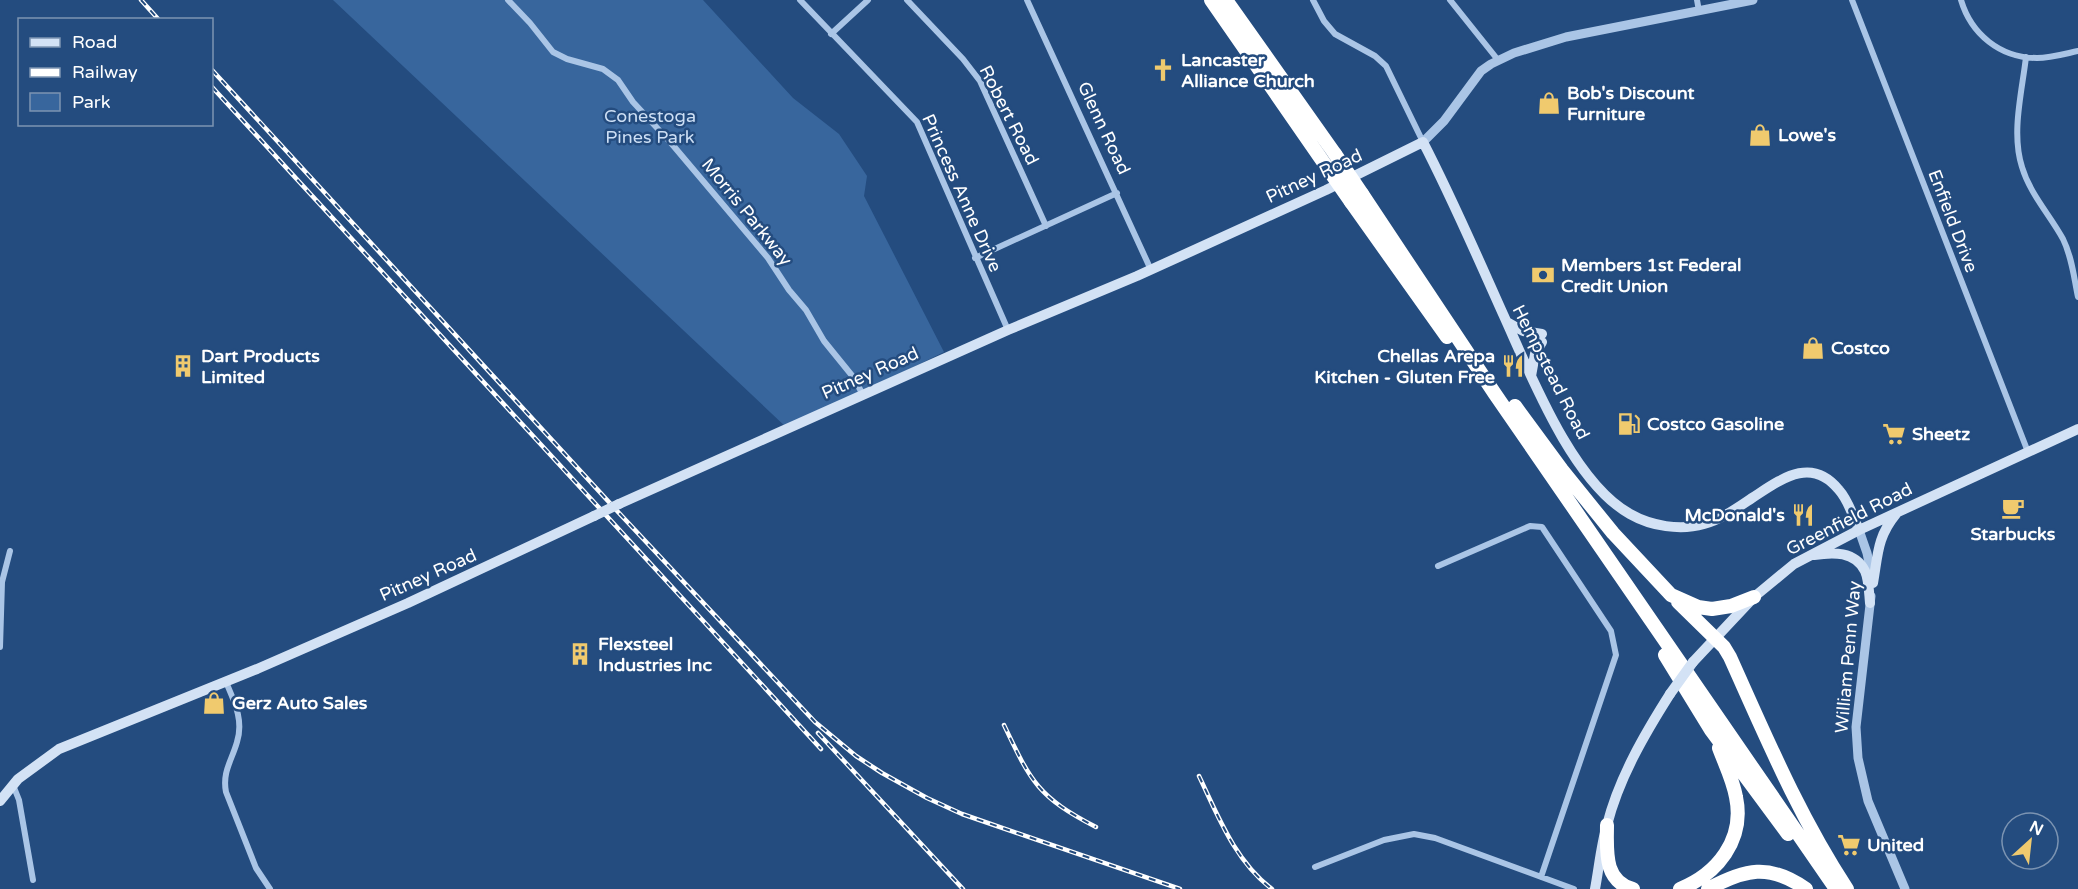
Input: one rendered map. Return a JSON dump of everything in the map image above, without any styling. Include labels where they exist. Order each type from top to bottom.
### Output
[{"type":"highway","points":[[1211,0],[1326,166],[1402,254],[1562,470],[1613,533],[1724,647],[1801,812],[1847,889]]},
{"type":"highway","points":[[1226,0],[1335,154],[1356,198],[1402,272],[1651,633],[1711,729],[1827,889]]},
{"type":"highway","points":[[1402,254],[1836,889]]},
{"type":"highway","points":[[1671,595],[1698,607],[1712,609],[1731,606],[1754,597]]},
{"type":"highway","points":[[1680,889],[1695,883],[1713,869],[1724,858],[1735,835],[1737,798],[1711,729]]},
{"type":"highway","points":[[1607,825],[1607,861],[1610,870],[1618,881],[1633,889]]},
{"type":"highway","points":[[1708,889],[1739,874],[1760,871],[1783,876],[1806,889]]},
{"type":"main road","name":"Pitney Road","points":[[0,801],[13,785],[33,767],[59,749],[226,682],[408,603],[619,504],[1008,330],[1151,270],[1326,190],[1423,142]]},
{"type":"main road","name":"Hempstead Road","points":[[1423,142],[1553,420],[1588,475],[1611,501],[1642,520],[1668,527],[1695,526],[1726,515],[1781,478],[1798,472],[1809,473],[1825,478],[1838,488],[1859,530]]},
{"type":"main road","points":[[1507,322],[1523,332],[1542,338],[1535,354],[1531,376]]},
{"type":"main road","name":"Greenfield Road","points":[[1595,889],[1607,825],[1618,789],[1632,760],[1670,694],[1693,662],[1754,597],[1794,564],[1808,556],[1859,530],[2078,429]]},
{"type":"main road","points":[[1873,583],[1884,528],[1897,513]]},
{"type":"main road","points":[[1808,556],[1840,553],[1858,562],[1864,570],[1870,603]]},
{"type":"street","name":"Morris Parkway","points":[[508,0],[553,52],[603,69],[618,80],[633,102],[671,142],[768,258],[819,329],[824,341],[854,378],[863,395]]},
{"type":"street","name":"Princess Anne Drive","points":[[800,0],[917,122],[1008,330]]},
{"type":"street","points":[[831,34],[868,0]]},
{"type":"street","name":"Robert Road","points":[[907,0],[963,59],[980,81],[1046,226]]},
{"type":"street","name":"Glenn Road","points":[[1027,0],[1151,270]]},
{"type":"street","points":[[1313,0],[1324,21],[1335,34],[1375,56],[1386,66],[1423,142]]},
{"type":"street","points":[[1450,0],[1498,60]]},
{"type":"street","points":[[1697,0],[1699,11]]},
{"type":"street","name":"Pitney Road","points":[[1423,142],[1444,121],[1481,71],[1498,60],[1547,42],[1753,0]]},
{"type":"street","name":"Enfield Drive","points":[[1852,0],[2028,452]]},
{"type":"street","points":[[1960,0],[1975,29],[1987,41],[2004,51],[2026,57],[2048,57],[2078,51]]},
{"type":"street","points":[[2026,57],[2018,125],[2019,154],[2027,181],[2066,247],[2078,297]]},
{"type":"street","points":[[975,258],[1117,193]]},
{"type":"street","points":[[1438,566],[1530,526],[1542,527],[1611,631],[1616,655],[1541,877]]},
{"type":"street","name":"William Penn Way","points":[[1859,530],[1871,567],[1873,583],[1856,727],[1858,758],[1868,801],[1905,889]]},
{"type":"street","points":[[0,647],[3,582],[10,550]]},
{"type":"street","points":[[226,682],[237,708],[240,726],[238,741],[227,765],[226,792],[256,868],[270,889]]},
{"type":"street","points":[[13,785],[19,800],[33,880]]},
{"type":"street","points":[[1315,867],[1384,840],[1414,834],[1435,838],[1574,889]]},
{"type":"green space","name":"Conestoga Pines Park","points":[[333,0],[703,0],[793,98],[839,134],[867,176],[864,196],[944,352],[788,429]]},
{"type":"railway","points":[[141,0],[157,18]]},
{"type":"railway","points":[[213,71],[619,513],[815,722],[856,756],[927,798],[962,814],[1180,889]]},
{"type":"railway","points":[[213,88],[821,749]]},
{"type":"railway","points":[[1004,725],[1022,761],[1038,786],[1061,806],[1096,827]]},
{"type":"railway","points":[[818,733],[963,889]]},
{"type":"railway","points":[[1199,776],[1238,851],[1259,878],[1272,889]]},
{"type":"place","name":"Lancaster Alliance Church","points":[[1163,70]]},
{"type":"place","name":"Bob's Discount Furniture","points":[[1549,103]]},
{"type":"place","name":"Lowe's","points":[[1760,135]]},
{"type":"place","name":"Members 1st Federal Credit Union","points":[[1543,275]]},
{"type":"place","name":"Costco","points":[[1813,348]]},
{"type":"place","name":"Dart Products Limited","points":[[183,366]]},
{"type":"place","name":"Chellas Arepa Kitchen - Gluten Free","points":[[1513,366]]},
{"type":"place","name":"Costco Gasoline","points":[[1629,424]]},
{"type":"place","name":"Sheetz","points":[[1894,434]]},
{"type":"place","name":"Starbucks","points":[[2013,508]]},
{"type":"place","name":"McDonald's","points":[[1803,515]]},
{"type":"place","name":"Flexsteel Industries Inc","points":[[580,654]]},
{"type":"place","name":"Gerz Auto Sales","points":[[214,703]]},
{"type":"place","name":"United","points":[[1849,845]]}]
